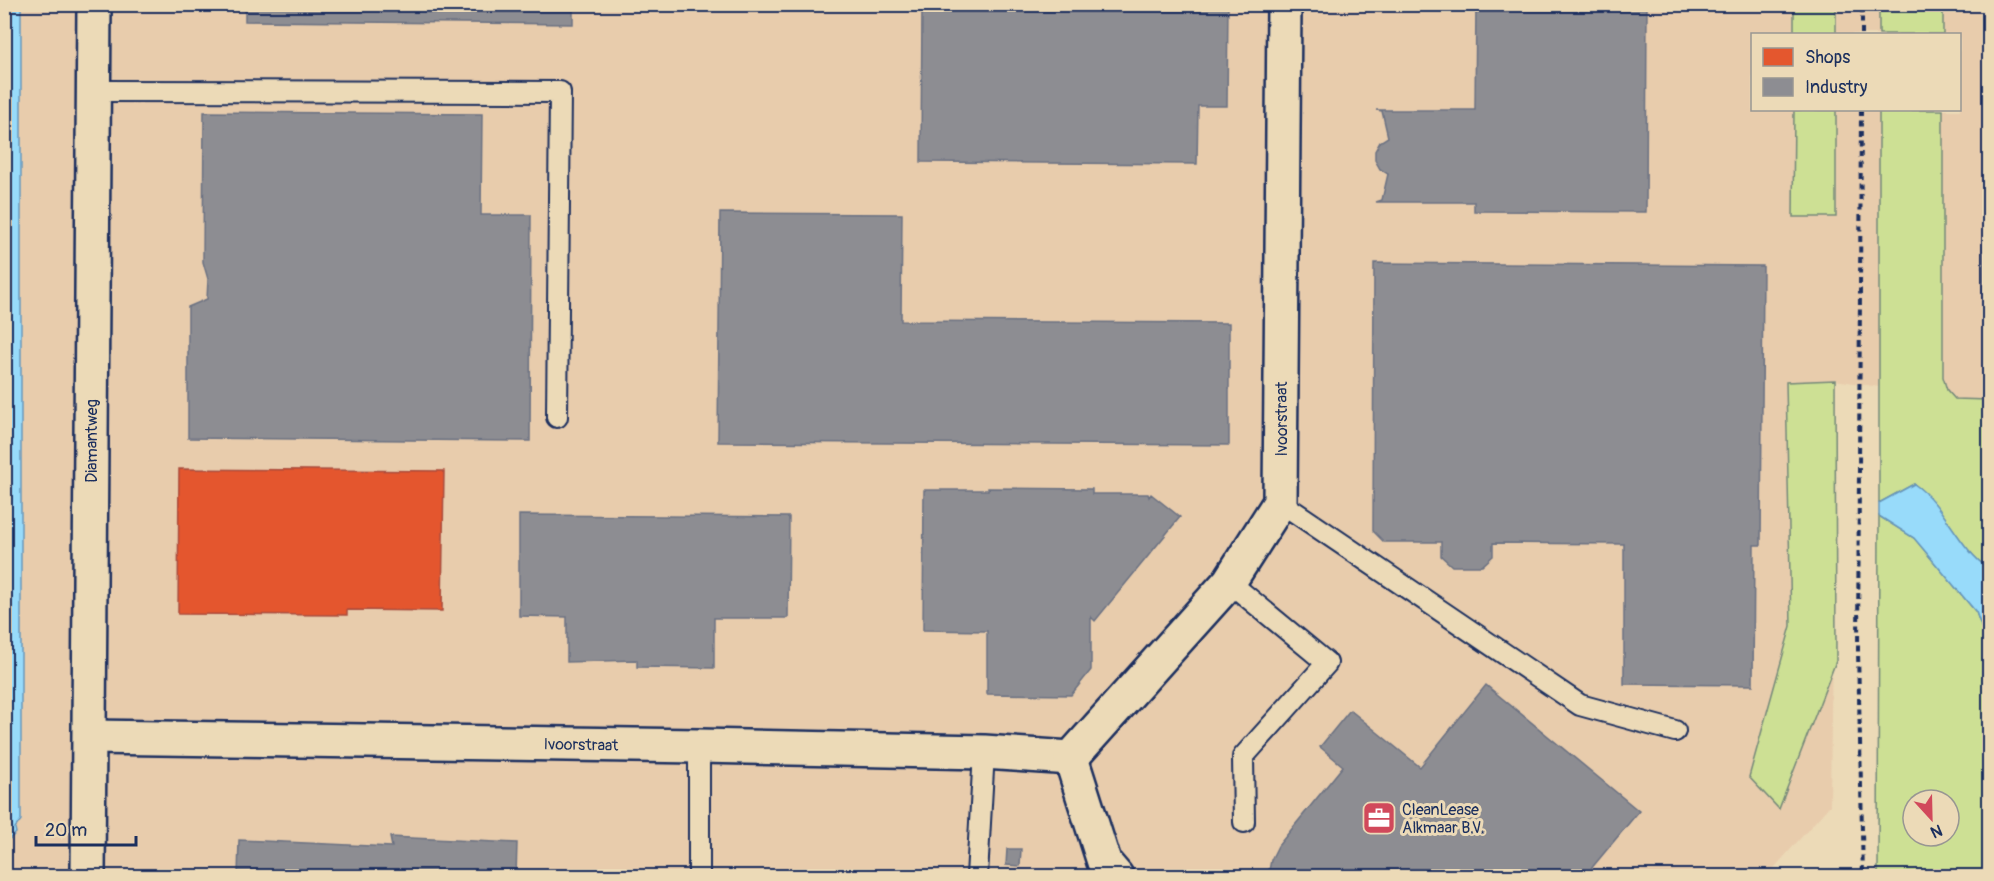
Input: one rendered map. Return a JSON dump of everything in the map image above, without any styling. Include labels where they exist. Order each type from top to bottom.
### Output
[{"type":"street","name":"Diamantweg","points":[[88,876],[91,737],[94,4]]},
{"type":"street","name":"Ivoorstraat","points":[[1280,502],[1284,4]]},
{"type":"street","points":[[1116,876],[1104,861],[1071,758],[1228,582],[1280,502]]},
{"type":"street","name":"Ivoorstraat","points":[[91,737],[984,752],[1071,758]]},
{"type":"lane","points":[[93,91],[560,92],[557,417]]},
{"type":"lane","points":[[1280,502],[1580,705],[1675,731]]},
{"type":"lane","points":[[1228,582],[1327,663],[1243,757],[1244,822]]},
{"type":"lane","points":[[699,746],[699,876]]},
{"type":"lane","points":[[977,876],[984,752]]},
{"type":"path","points":[[1862,4],[1862,33]]},
{"type":"path","points":[[1861,111],[1858,651],[1863,876]]},
{"type":"shaded area","points":[[5,5],[1989,5],[1989,399],[1955,399],[1835,380],[1830,805],[1767,876],[5,876]]},
{"type":"green space","points":[[1794,5],[1836,5],[1836,33],[1794,33]]},
{"type":"green space","points":[[1879,5],[1943,5],[1943,33],[1879,33]]},
{"type":"green space","points":[[1794,111],[1836,111],[1836,217],[1793,217]]},
{"type":"green space","points":[[1879,111],[1943,111],[1943,377],[1947,390],[1955,399],[1989,400],[1989,569],[1968,550],[1935,504],[1914,484],[1879,503]]},
{"type":"green space","points":[[1835,380],[1836,661],[1779,809],[1749,777],[1791,626],[1786,382]]},
{"type":"green space","points":[[1879,516],[1914,538],[1976,612],[1989,648],[1990,876],[1878,876]]},
{"type":"water","points":[[4,5],[21,5],[21,820],[15,828],[16,833],[5,843]]},
{"type":"water","points":[[1914,484],[1935,503],[1968,550],[1989,569],[1989,648],[1976,612],[1914,538],[1879,516],[1879,503]]},
{"type":"building: Shops","points":[[179,469],[444,471],[442,611],[347,610],[347,615],[178,614]]},
{"type":"building: Industry","points":[[245,4],[573,4],[573,24],[245,21]]},
{"type":"building: Industry","points":[[922,4],[1228,4],[1227,106],[1198,106],[1197,164],[921,162]]},
{"type":"building: Industry","points":[[1476,4],[1647,4],[1646,212],[1474,211],[1474,202],[1376,202],[1382,200],[1388,174],[1380,169],[1375,160],[1375,151],[1380,142],[1388,137],[1382,111],[1376,110],[1475,110]]},
{"type":"building: Industry","points":[[204,112],[482,114],[481,215],[531,215],[530,441],[188,438],[188,307],[207,299],[208,279],[203,262]]},
{"type":"building: Industry","points":[[1984,197],[1990,199],[1990,324],[1983,324]]},
{"type":"building: Industry","points":[[720,213],[902,214],[901,321],[1229,323],[1229,445],[718,442]]},
{"type":"building: Industry","points":[[1374,263],[1763,266],[1761,545],[1754,545],[1753,685],[1624,684],[1624,544],[1493,543],[1493,556],[1482,566],[1452,566],[1441,556],[1441,542],[1384,542],[1373,531]]},
{"type":"building: Industry","points":[[988,488],[1092,489],[1092,494],[1148,494],[1149,497],[1151,494],[1180,517],[1095,621],[1091,617],[1091,670],[1071,695],[987,694],[987,631],[923,630],[924,490],[988,490]]},
{"type":"building: Industry","points":[[519,515],[789,517],[788,618],[714,618],[714,668],[637,667],[637,660],[567,662],[567,617],[519,616]]},
{"type":"building: Industry","points":[[1486,685],[1639,811],[1585,876],[1268,876],[1271,860],[1278,846],[1343,766],[1320,747],[1350,710],[1420,767]]},
{"type":"building: Industry","points":[[390,837],[517,843],[516,876],[238,876],[239,840],[392,847]]},
{"type":"building: Industry","points":[[1007,849],[1021,849],[1020,866],[1006,865]]},
{"type":"place","name":"CleanLease Alkmaar B.V.","points":[[1379,818]]}]
